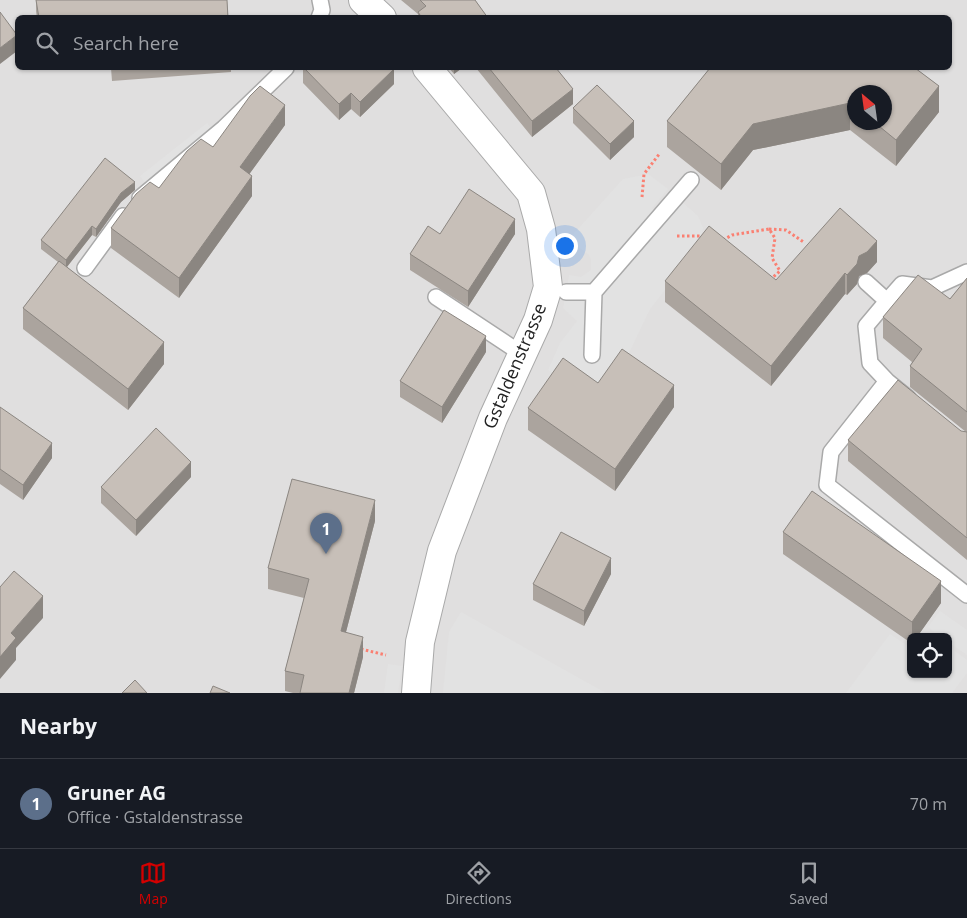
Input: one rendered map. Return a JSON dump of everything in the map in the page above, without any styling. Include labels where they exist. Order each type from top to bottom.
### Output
[{"type":"street","points":[[363,0],[379,15]]},
{"type":"street","name":"Gstaldenstrasse","points":[[416,693],[420,642],[442,551],[493,418],[538,320],[548,287],[537,210],[531,193],[429,70]]},
{"type":"lane","points":[[320,0],[322,10],[320,15]]},
{"type":"lane","points":[[85,268],[129,207],[224,128],[284,70]]},
{"type":"lane","points":[[592,355],[594,292],[691,180]]},
{"type":"lane","points":[[916,404],[870,363],[866,326],[902,284],[932,288],[967,272]]},
{"type":"lane","points":[[866,282],[887,301]]},
{"type":"lane","points":[[566,292],[594,292]]},
{"type":"lane","points":[[436,297],[522,354]]},
{"type":"lane","points":[[888,381],[831,452],[827,485],[967,594]]},
{"type":"path","points":[[722,241],[732,235],[769,229],[786,230],[805,243]]},
{"type":"path","points":[[765,278],[770,280],[780,271],[772,258],[775,238],[769,229]]},
{"type":"path","points":[[642,236],[709,236]]},
{"type":"path","points":[[717,237],[729,247]]},
{"type":"shaded area","points":[[0,0],[967,0],[967,693],[0,693]]},
{"type":"shaded area","points":[[207,123],[213,130],[146,184],[140,176]]},
{"type":"shaded area","points":[[648,174],[668,189],[652,208],[666,221],[682,202],[698,216],[703,228],[700,245],[650,309],[627,357],[608,386],[579,389],[548,370],[560,343],[577,321],[563,308],[569,275],[581,277],[591,270],[589,255],[569,239],[623,179]]},
{"type":"shaded area","points":[[940,611],[967,630],[967,655],[952,645],[952,633],[936,633],[928,627]]},
{"type":"shaded area","points":[[461,612],[606,693],[443,693],[449,632]]},
{"type":"shaded area","points":[[890,634],[907,645],[907,678],[952,678],[952,649],[967,660],[967,673],[952,693],[846,693]]},
{"type":"shaded area","points":[[388,664],[402,666],[398,693],[384,693]]},
{"type":"building","points":[[36,0],[227,0],[228,15],[38,15]]},
{"type":"building","points":[[420,0],[475,0],[486,15],[420,15],[418,12],[426,6]]},
{"type":"building","points":[[0,12],[15,32],[15,37],[0,48]]},
{"type":"building","points":[[306,70],[393,70],[360,102],[351,93],[339,104]]},
{"type":"building","points":[[491,70],[558,70],[573,89],[532,121]]},
{"type":"building","points":[[708,70],[918,70],[939,86],[896,140],[884,130],[892,130],[892,85],[847,85],[847,104],[753,124],[721,164],[667,121]]},
{"type":"building","points":[[597,85],[634,121],[610,144],[573,108]]},
{"type":"building","points":[[260,86],[285,105],[240,167],[252,176],[179,278],[111,228],[136,194],[150,182],[159,188],[187,151],[201,139],[213,147],[250,96]]},
{"type":"building","points":[[105,158],[135,182],[121,193],[96,229],[92,226],[66,260],[41,240]]},
{"type":"building","points":[[469,189],[515,219],[468,291],[410,254],[428,226],[440,234]]},
{"type":"building","points":[[840,208],[877,241],[867,252],[859,256],[857,264],[847,275],[845,273],[771,366],[665,281],[709,226],[776,280]]},
{"type":"building","points":[[59,261],[164,342],[128,389],[23,308]]},
{"type":"building","points":[[918,275],[950,299],[967,278],[967,412],[910,366],[922,349],[883,317]]},
{"type":"building","points":[[444,310],[486,336],[442,407],[400,381]]},
{"type":"building","points":[[622,349],[674,385],[615,469],[528,408],[563,358],[598,383]]},
{"type":"building","points":[[898,380],[961,431],[967,432],[967,538],[848,440]]},
{"type":"building","points":[[0,407],[52,443],[23,485],[0,469]]},
{"type":"building","points":[[156,428],[191,462],[136,520],[101,487]]},
{"type":"building","points":[[292,479],[375,500],[341,631],[363,637],[349,693],[300,693],[304,675],[285,671],[309,579],[268,568]]},
{"type":"building","points":[[812,491],[941,581],[912,622],[783,532]]},
{"type":"building","points":[[561,532],[611,558],[584,611],[533,584]]},
{"type":"building","points":[[14,571],[43,596],[11,633],[16,638],[0,657],[0,587]]},
{"type":"building","points":[[135,680],[147,693],[122,693]]},
{"type":"building","points":[[213,686],[230,693],[210,693]]},
{"type":"place","name":"Gruner AG","points":[[326,554]]}]
